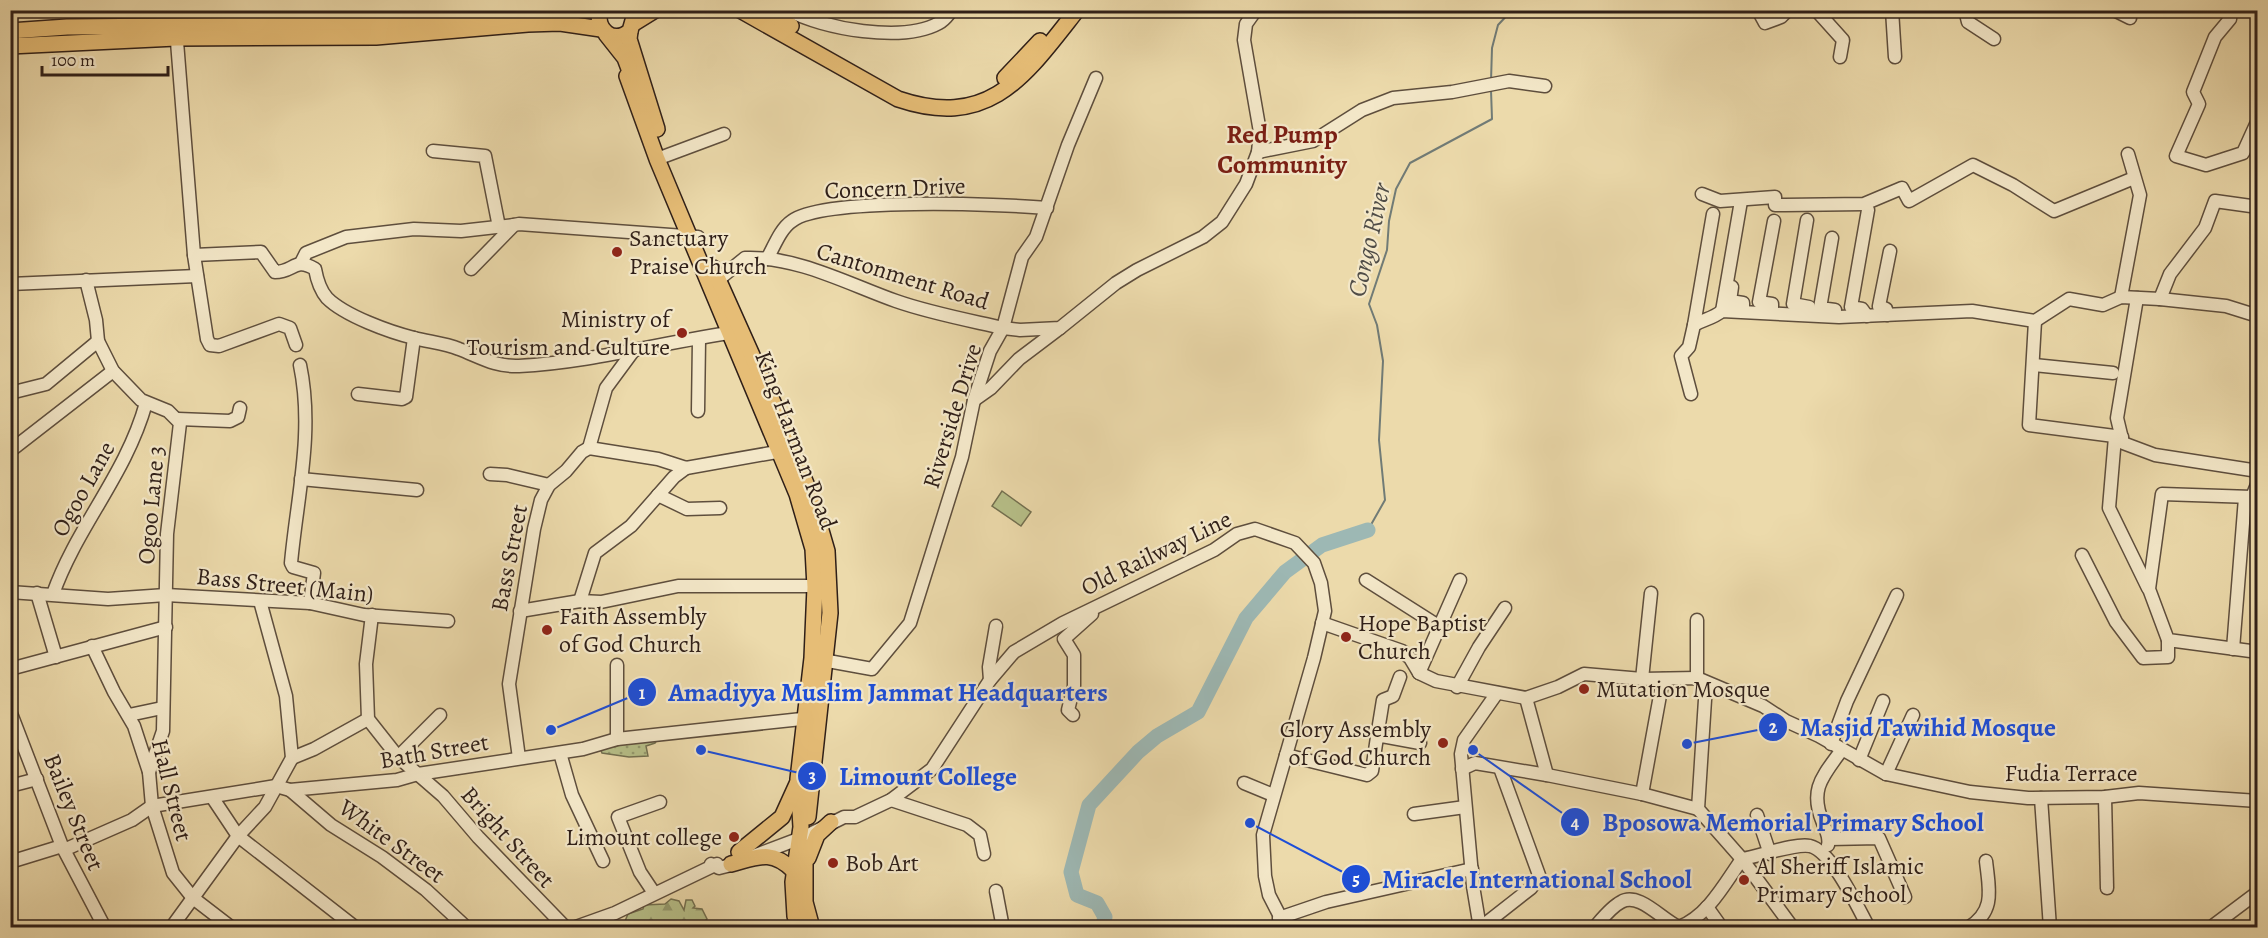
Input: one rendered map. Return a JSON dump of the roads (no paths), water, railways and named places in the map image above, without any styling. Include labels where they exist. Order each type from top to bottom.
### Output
[{"type":"main road","points":[[10,46],[176,32],[405,24],[475,13],[537,10]]},
{"type":"main road","points":[[600,10],[598,20],[603,31]]},
{"type":"main road","points":[[372,24],[560,23],[622,36],[632,21],[655,10]]},
{"type":"main road","points":[[740,10],[898,99],[923,107],[944,109],[972,106],[992,98],[1013,84],[1029,69],[1077,10]]},
{"type":"main road","points":[[765,10],[904,91],[950,100],[988,90],[1009,76],[1064,10]]},
{"type":"main road","name":"King Harman Road","points":[[632,21],[629,39],[662,157]]},
{"type":"main road","points":[[10,31],[176,32]]},
{"type":"main road","name":"King Harman Road","points":[[603,31],[625,58],[631,74],[627,76],[822,532],[827,551],[822,586],[830,613],[818,659],[805,782],[804,831],[795,916],[800,927]]},
{"type":"main road","points":[[735,858],[770,855],[799,868],[813,841],[832,820],[816,812],[805,782]]},
{"type":"main road","points":[[735,858],[782,817],[805,782]]},
{"type":"main road","name":"King Harman Road","points":[[799,868],[806,913],[812,927]]},
{"type":"street","points":[[789,10],[858,30],[899,34],[940,23],[952,10]]},
{"type":"street","points":[[974,400],[991,388],[1019,359],[1098,296],[1137,270],[1215,230],[1243,191],[1258,152],[1260,132],[1244,40],[1246,24],[1256,10]]},
{"type":"street","points":[[1759,12],[1765,23],[1781,17],[1788,10]]},
{"type":"street","points":[[1816,10],[1843,40],[1840,57]]},
{"type":"street","points":[[1892,10],[1894,57]]},
{"type":"street","points":[[1965,10],[1968,22],[1994,39]]},
{"type":"street","points":[[2114,10],[2130,18]]},
{"type":"street","points":[[2231,10],[2230,19],[2215,37],[2193,92],[2199,104],[2176,156],[2205,165],[2243,153],[2258,120]]},
{"type":"street","points":[[176,32],[194,255],[210,345],[219,346],[279,324],[290,327],[296,345]]},
{"type":"street","name":"Riverside Drive","points":[[818,659],[872,669],[910,623],[962,457],[974,400],[990,351],[1004,328],[1022,257],[1036,237],[1068,145],[1096,78]]},
{"type":"street","points":[[1258,152],[1313,141],[1362,110],[1394,98],[1509,81],[1545,86]]},
{"type":"street","points":[[662,157],[724,134]]},
{"type":"street","points":[[433,151],[485,156],[499,227]]},
{"type":"street","points":[[2121,297],[2140,195],[2128,154]]},
{"type":"street","points":[[1702,194],[1720,201],[1741,201],[1756,196],[1774,197],[1775,205],[1864,204],[1902,188],[1909,201],[1972,165],[2013,184],[2054,211],[2134,178]]},
{"type":"street","points":[[1722,311],[1741,201]]},
{"type":"street","points":[[2160,299],[2170,274],[2205,228],[2215,201],[2258,207]]},
{"type":"street","name":"Concern Drive","points":[[767,259],[792,221],[828,208],[864,205],[1013,205],[1047,208]]},
{"type":"street","points":[[1867,316],[1862,309],[1851,307],[1868,210]]},
{"type":"street","points":[[1691,394],[1681,356],[1689,347],[1694,325],[1713,214]]},
{"type":"street","points":[[1743,311],[1743,303],[1730,301],[1744,218]]},
{"type":"street","points":[[1807,220],[1792,304],[1809,307],[1809,314]]},
{"type":"street","points":[[1772,312],[1772,304],[1759,302],[1774,221]]},
{"type":"street","points":[[194,255],[261,252],[275,272],[301,263],[306,254],[346,237],[414,229],[461,231],[514,225],[562,225],[694,237]]},
{"type":"street","points":[[471,269],[514,225]]},
{"type":"street","points":[[1832,238],[1820,308],[1839,310],[1839,317]]},
{"type":"street","points":[[1887,315],[1887,309],[1879,306],[1890,251]]},
{"type":"street","name":"Cantonment Road","points":[[714,282],[745,258],[767,259],[863,286],[896,301],[1004,328],[1020,330],[1060,328]]},
{"type":"street","points":[[301,263],[315,269],[318,284],[327,298],[372,324],[414,338],[460,349],[496,365],[519,366],[699,340],[737,332]]},
{"type":"street","points":[[10,284],[197,276]]},
{"type":"street","name":"Ogoo Lane 3","points":[[86,280],[96,320],[98,341],[113,372],[146,403],[168,411],[178,419],[167,534],[162,731],[149,772]]},
{"type":"street","points":[[1694,325],[1702,320],[1712,319],[1722,311],[1839,317],[1972,311],[2035,321],[2069,299],[2103,305],[2121,297],[2226,306],[2258,316]]},
{"type":"street","points":[[2082,555],[2116,622],[2143,658],[2168,657],[2168,640],[2149,589],[2109,508],[2118,437],[2117,418],[2137,298]]},
{"type":"street","points":[[2035,321],[2029,425],[2118,437],[2123,443],[2155,455],[2258,471]]},
{"type":"street","points":[[358,394],[402,399],[406,397],[414,338]]},
{"type":"street","points":[[698,411],[699,340]]},
{"type":"street","points":[[10,393],[46,384],[98,341]]},
{"type":"street","points":[[634,350],[606,388],[589,448],[658,459],[686,468],[786,451]]},
{"type":"street","points":[[2034,364],[2113,373]]},
{"type":"street","points":[[300,365],[307,408],[302,489],[291,563],[294,567],[314,573],[310,603]]},
{"type":"street","points":[[10,451],[113,372]]},
{"type":"street","name":"Ogoo Lane","points":[[53,594],[61,572],[124,462],[139,427],[146,403]]},
{"type":"street","points":[[178,419],[230,421],[238,417],[240,408]]},
{"type":"street","name":"Bass Street","points":[[519,758],[509,684],[534,529],[549,485],[566,471],[582,452],[589,448]]},
{"type":"street","points":[[580,601],[595,553],[631,526],[686,468]]},
{"type":"street","points":[[490,474],[507,475],[549,485]]},
{"type":"street","points":[[301,479],[417,490]]},
{"type":"street","points":[[2233,649],[2252,497],[2258,482]]},
{"type":"street","points":[[2149,589],[2162,494],[2252,497]]},
{"type":"street","points":[[658,495],[687,508],[720,508]]},
{"type":"street","name":"Old Railway Line","points":[[573,927],[615,913],[711,864],[719,868],[735,858],[832,820],[855,817],[891,800],[933,768],[990,680],[1014,652],[1033,639],[1214,550],[1237,534],[1256,529],[1286,538],[1303,550],[1314,563],[1323,596],[1322,623],[1263,835],[1263,854],[1269,895],[1283,923]]},
{"type":"street","points":[[1366,580],[1440,627]]},
{"type":"street","points":[[1419,674],[1460,580]]},
{"type":"street","points":[[520,611],[580,601],[601,602],[678,586],[822,586]]},
{"type":"street","name":"Bass Street (Main)","points":[[10,592],[108,599],[166,595],[310,603],[372,615],[448,621]]},
{"type":"street","points":[[37,593],[56,657]]},
{"type":"street","points":[[1642,679],[1651,593]]},
{"type":"street","points":[[1825,855],[1829,839],[1821,819],[1816,790],[1836,747],[1847,701],[1897,595]]},
{"type":"street","points":[[171,927],[238,836],[265,807],[292,758],[286,696],[260,601]]},
{"type":"street","points":[[1073,715],[1068,710],[1074,686],[1074,655],[1064,639],[1104,603]]},
{"type":"street","points":[[1457,687],[1479,647],[1505,608]]},
{"type":"street","points":[[292,758],[314,750],[368,719],[366,664],[372,615]]},
{"type":"street","points":[[1697,620],[1702,681],[1698,809]]},
{"type":"street","points":[[1322,623],[1402,651],[1410,658],[1419,674],[1457,687],[1526,698],[1558,687],[1584,674],[1702,681]]},
{"type":"street","points":[[990,680],[989,667],[996,626]]},
{"type":"street","points":[[10,669],[166,627]]},
{"type":"street","points":[[2168,640],[2258,652]]},
{"type":"street","name":"Hall Street","points":[[92,646],[114,692],[129,715],[149,772],[152,806],[172,873],[193,898],[232,927]]},
{"type":"street","points":[[617,665],[617,739]]},
{"type":"street","points":[[1286,755],[1367,774],[1372,771],[1383,700],[1393,696],[1400,677]]},
{"type":"street","points":[[1642,794],[1663,678]]},
{"type":"street","name":"Fudia Terrace","points":[[1702,681],[1763,706],[1786,721],[1886,774],[1970,792],[2041,798],[2105,797],[2139,793],[2258,801]]},
{"type":"street","points":[[1497,693],[1464,740],[1461,754],[1465,807],[1480,927],[1531,888],[1539,875],[1500,768]]},
{"type":"street","points":[[1526,698],[1547,775]]},
{"type":"street","points":[[1859,760],[1883,701]]},
{"type":"street","points":[[129,715],[162,708]]},
{"type":"street","name":"Bailey Street","points":[[10,711],[64,848],[87,897],[105,927]]},
{"type":"street","points":[[398,757],[440,715]]},
{"type":"street","points":[[1886,774],[1912,715]]},
{"type":"street","name":"Bath Street","points":[[10,862],[64,848],[132,820],[152,806],[276,786],[290,790],[397,780],[418,774],[560,753],[617,739],[813,718]]},
{"type":"street","name":"Bright Street","points":[[368,719],[398,757],[443,796],[486,846],[549,913],[566,927]]},
{"type":"street","points":[[1377,738],[1382,736],[1420,744]]},
{"type":"street","points":[[560,753],[575,803],[603,861]]},
{"type":"street","points":[[1462,768],[1475,763],[1547,775],[1642,794],[1698,809],[1742,859],[1793,927]]},
{"type":"street","points":[[10,786],[38,779]]},
{"type":"street","points":[[1244,783],[1273,795]]},
{"type":"street","name":"White Street","points":[[290,790],[331,825],[382,857],[426,890],[467,927]]},
{"type":"street","points":[[212,797],[238,836],[356,927]]},
{"type":"street","points":[[2105,797],[2107,888]]},
{"type":"street","points":[[2041,798],[2050,927]]},
{"type":"street","points":[[891,800],[967,825],[980,835],[984,854]]},
{"type":"street","points":[[654,893],[640,872],[618,817],[660,802]]},
{"type":"street","points":[[1414,814],[1465,807]]},
{"type":"street","points":[[1757,815],[1770,854]]},
{"type":"street","points":[[1829,839],[1879,838],[1905,897]]},
{"type":"street","points":[[1594,927],[1624,900],[1640,902],[1679,927],[1689,923],[1707,907],[1742,859],[1809,846],[1825,855],[1869,927]]},
{"type":"street","points":[[1968,927],[1981,920],[1988,903],[1986,861]]},
{"type":"street","points":[[1283,923],[1326,902],[1472,869]]},
{"type":"street","points":[[996,891],[1003,927]]},
{"type":"street","points":[[2214,927],[2258,892]]},
{"type":"street","points":[[1707,907],[1722,927]]},
{"type":"waterway","name":"Congo River","points":[[1491,81],[1492,48],[1498,25],[1512,10]]},
{"type":"waterway","name":"Congo River","points":[[1368,530],[1385,500],[1379,440],[1383,361],[1377,325],[1369,304],[1387,250],[1389,221],[1396,189],[1410,163],[1492,119],[1491,90]]},
{"type":"waterway","points":[[1102,928],[1105,917],[1097,903],[1077,895],[1071,872],[1089,805],[1138,752],[1157,736],[1198,712],[1246,618],[1285,572],[1322,545],[1368,530]]},
{"type":"place","name":"Sanctuary Praise Church","points":[[617,252]]},
{"type":"place","name":"Ministry of Tourism and Culture","points":[[682,333]]},
{"type":"place","name":"Faith Assembly of God Church","points":[[547,630]]},
{"type":"place","name":"Hope Baptist Church","points":[[1346,637]]},
{"type":"place","name":"Mutation Mosque","points":[[1584,689]]},
{"type":"place","name":"Amadiyya Muslim Jammat Headquarters","points":[[551,730]]},
{"type":"place","name":"Glory Assembly of God Church","points":[[1443,743]]},
{"type":"place","name":"Masjid Tawihid Mosque","points":[[1687,744]]},
{"type":"place","name":"Limount College","points":[[701,750]]},
{"type":"place","name":"Bposowa Memorial Primary School","points":[[1473,750]]},
{"type":"place","name":"Miracle International School","points":[[1250,823]]},
{"type":"place","name":"Limount college","points":[[734,837]]},
{"type":"place","name":"Bob Art","points":[[833,863]]},
{"type":"place","name":"Al Sheriff Islamic Primary School","points":[[1744,880]]},
{"type":"district","name":"Red Pump Community","points":[[1282,149]]}]
